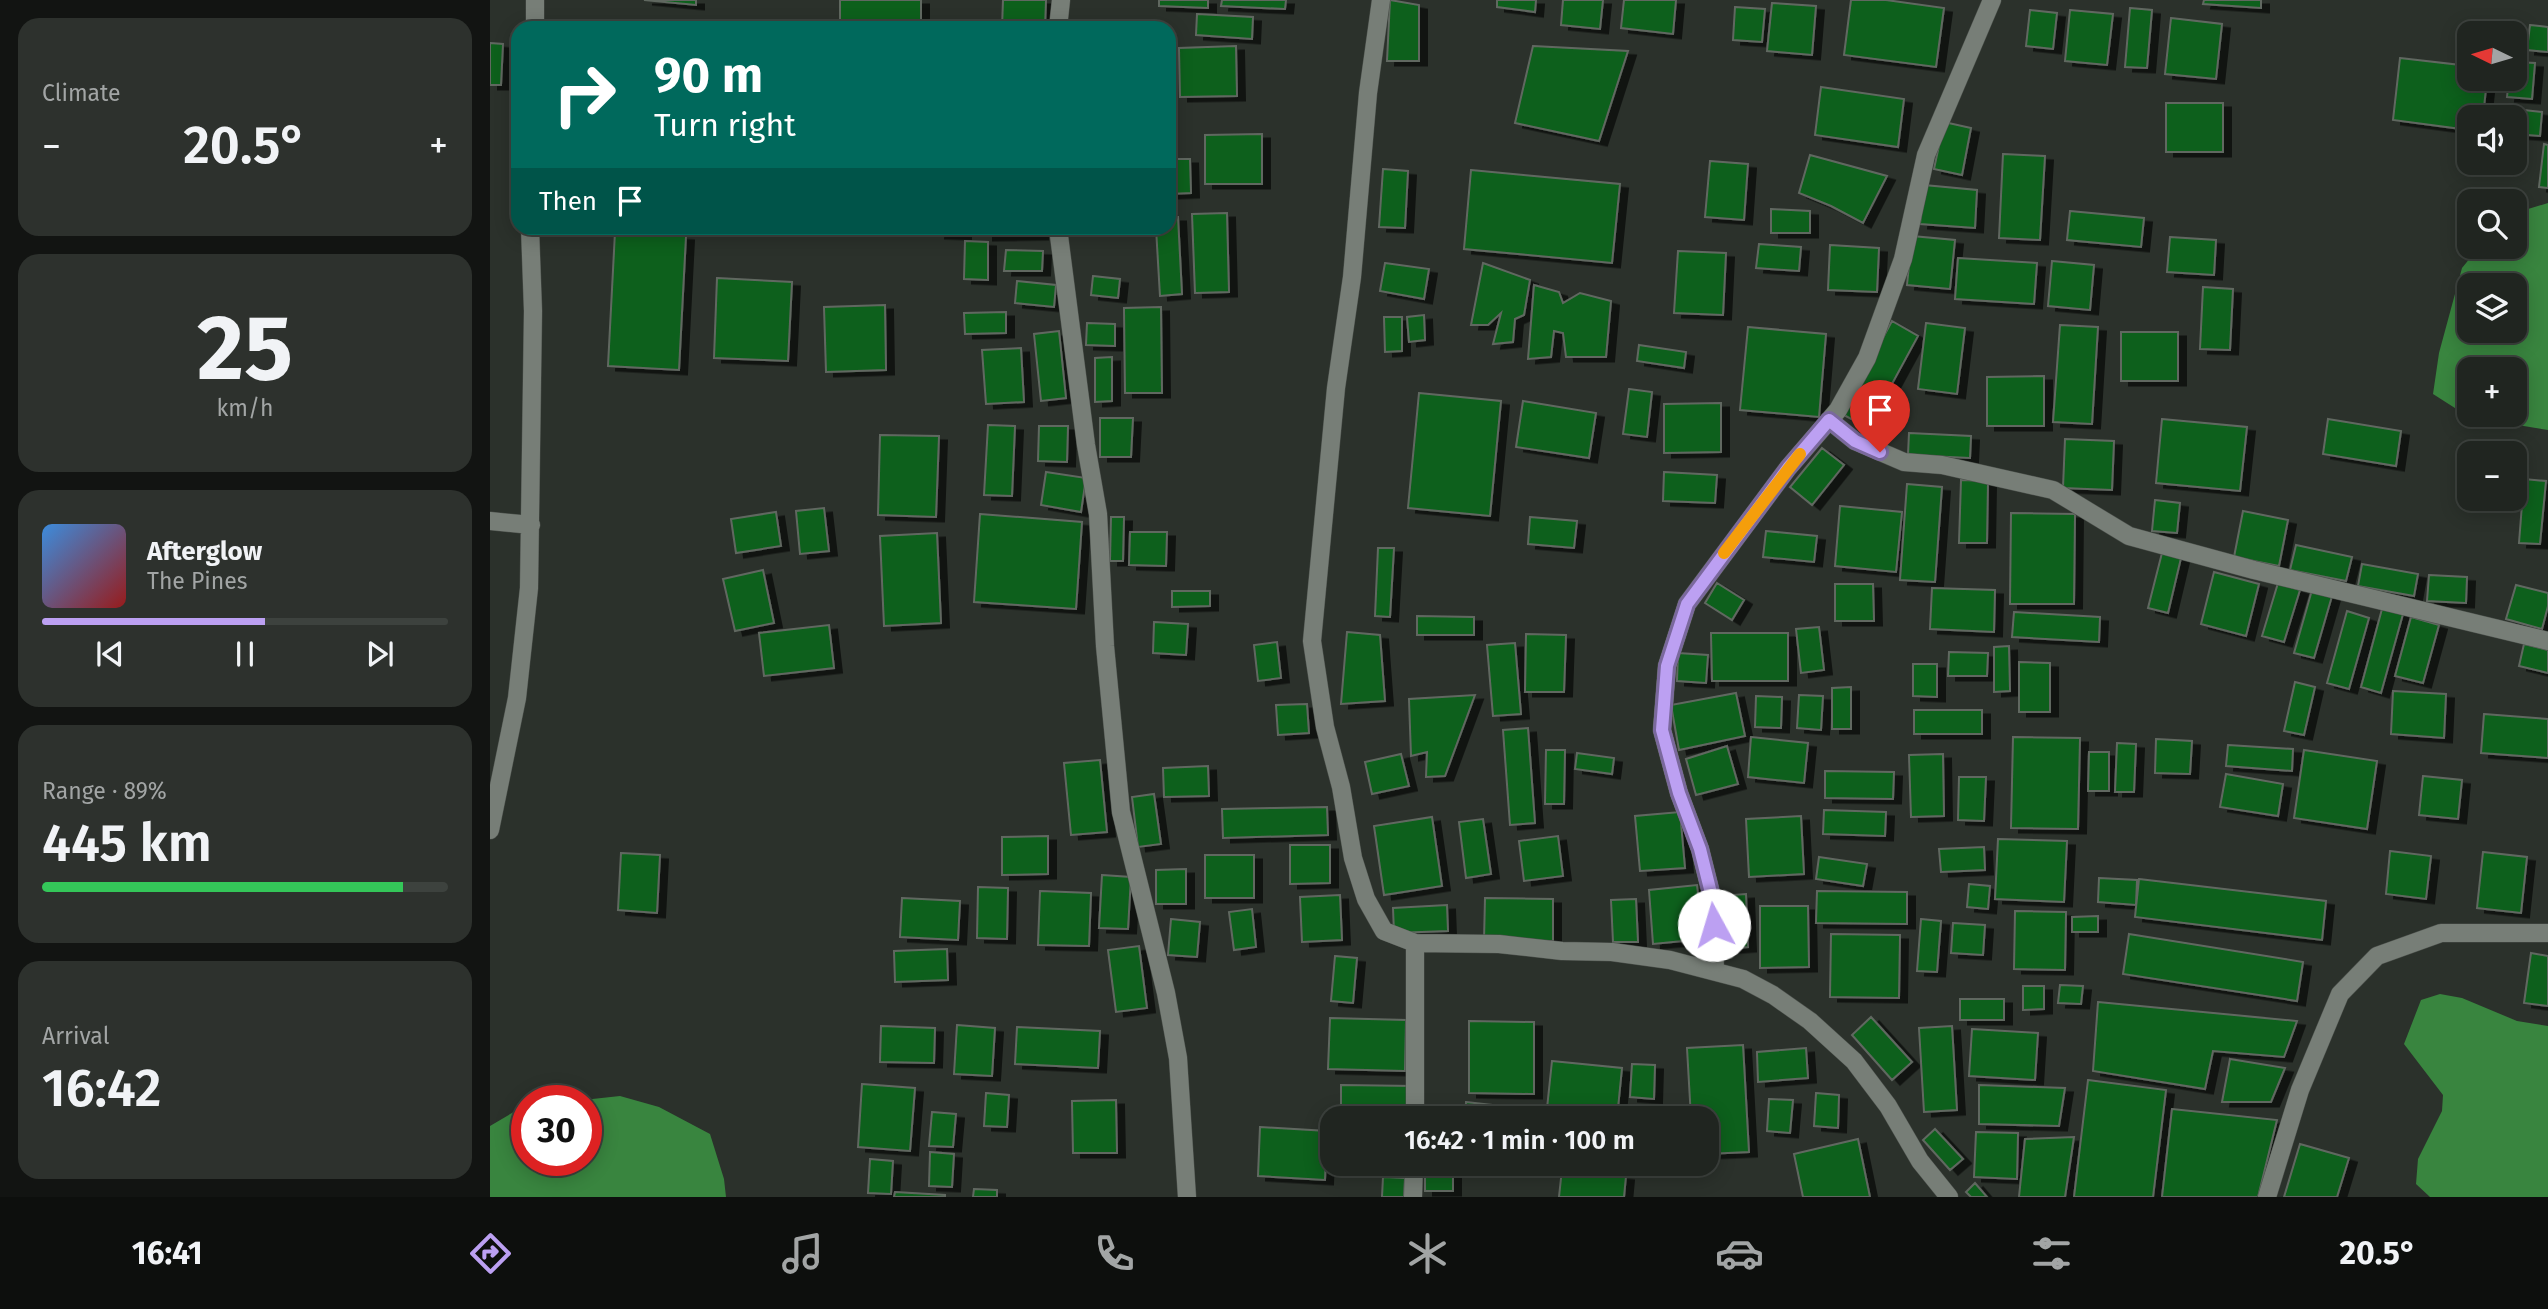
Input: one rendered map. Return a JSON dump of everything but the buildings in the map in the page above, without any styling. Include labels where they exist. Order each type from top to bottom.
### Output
[{"type":"street","points":[[535,0],[535,21]]},
{"type":"street","points":[[1059,21],[1061,0]]},
{"type":"street","points":[[1381,0],[1368,93],[1352,277],[1333,414],[1312,641],[1325,727],[1341,787],[1353,858],[1366,899],[1384,931],[1415,943],[1499,944],[1562,951],[1612,952],[1670,960],[1743,979],[1773,995],[1810,1021],[1854,1061],[1888,1106],[1920,1161],[1949,1197]]},
{"type":"street","points":[[1715,971],[1713,901],[1700,849],[1679,793],[1662,730],[1667,666],[1687,604],[1788,468],[1838,410],[1867,358],[1903,259],[1926,155],[1992,0]]},
{"type":"street","points":[[490,830],[517,698],[530,588],[533,311],[530,235]]},
{"type":"street","points":[[1059,235],[1080,407],[1098,514],[1105,646],[1121,813],[1166,993],[1178,1058],[1188,1197]]},
{"type":"street","points":[[1829,420],[1855,441],[1904,462],[1942,465],[2053,490],[2129,536],[2232,564],[2548,641]]},
{"type":"street","points":[[490,521],[531,525]]},
{"type":"street","points":[[2267,1197],[2300,1090],[2340,994],[2376,956],[2441,933],[2548,933]]},
{"type":"street","points":[[1415,943],[1415,1106]]},
{"type":"street","points":[[1413,1197],[1414,1176]]},
{"type":"shaded area","points":[[2548,203],[2548,430],[2527,427],[2527,357],[2457,357],[2457,409],[2433,394],[2439,353],[2457,286],[2457,343],[2527,343],[2527,273],[2461,273],[2469,259],[2527,259],[2527,209]]},
{"type":"shaded area","points":[[2440,994],[2462,998],[2517,1021],[2548,1026],[2548,1197],[2430,1197],[2416,1184],[2418,1159],[2442,1111],[2443,1095],[2404,1044],[2421,1000]]},
{"type":"shaded area","points":[[620,1096],[659,1107],[710,1134],[724,1179],[726,1197],[490,1197],[490,1126],[511,1114],[511,1176],[602,1176],[602,1098]]},
{"type":"slow traffic","points":[[1724,553],[1800,454]]},
{"type":"route","points":[[1714,925],[1713,901],[1700,849],[1679,793],[1662,730],[1667,666],[1687,604],[1788,468],[1829,420],[1855,441],[1880,452]]}]
